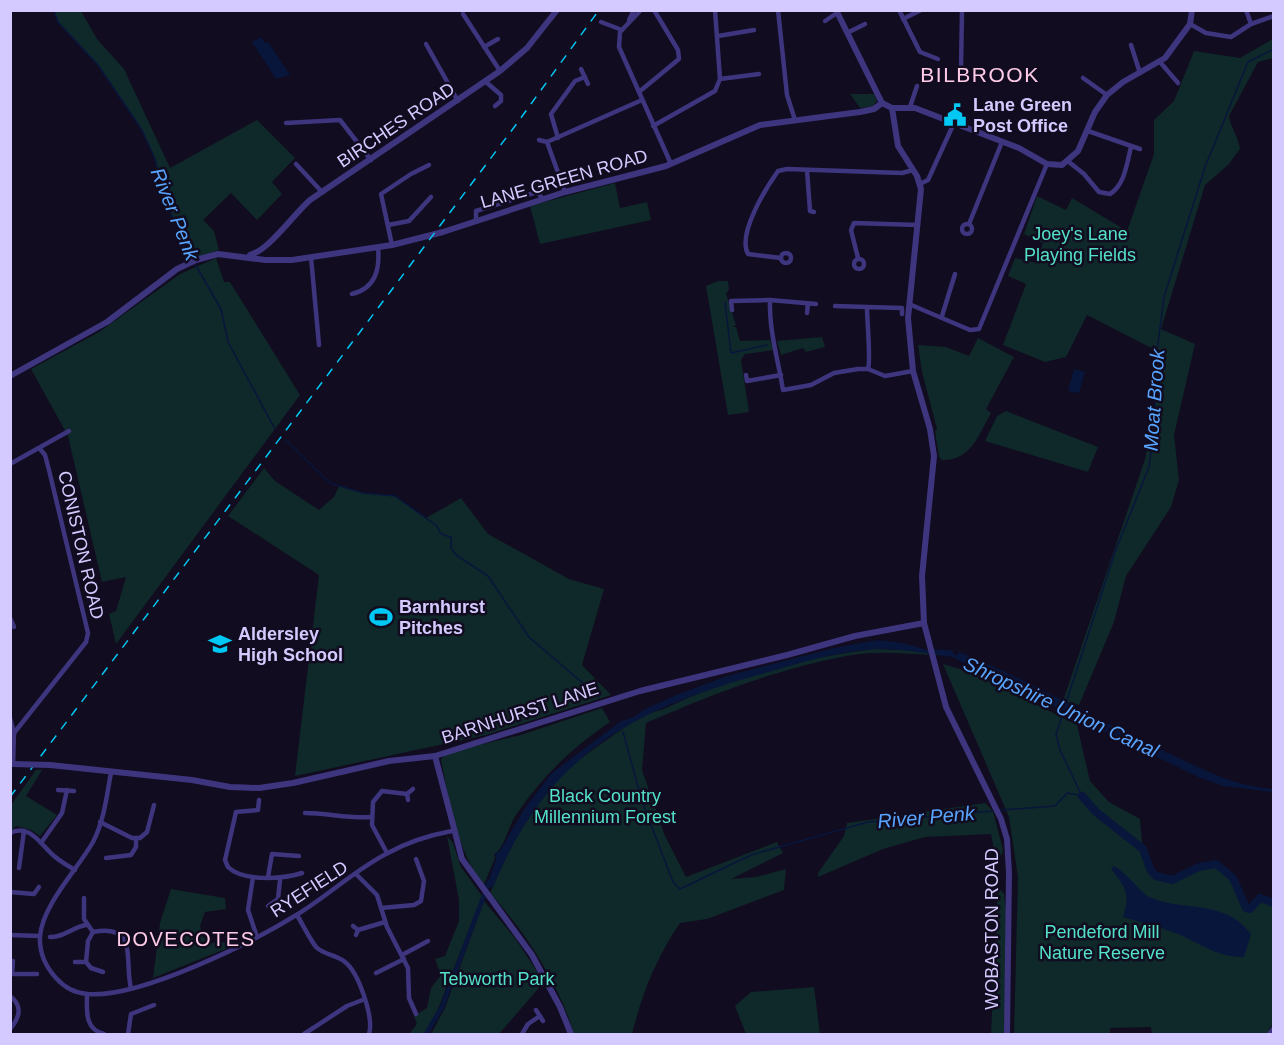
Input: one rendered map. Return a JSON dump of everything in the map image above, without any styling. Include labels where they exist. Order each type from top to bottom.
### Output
[{"type":"street","name":"BIRCHES ROAD","points":[[247,256],[262,250],[292,216],[322,192],[500,71],[527,48],[557,10]]},
{"type":"street","points":[[629,23],[634,10]]},
{"type":"street","points":[[641,10],[622,30],[619,47],[671,164]]},
{"type":"street","points":[[639,92],[679,60],[678,50],[654,10]]},
{"type":"street","points":[[653,126],[715,91],[720,79],[715,10]]},
{"type":"street","points":[[778,10],[787,95],[795,120]]},
{"type":"street","points":[[899,10],[920,52],[938,59]]},
{"type":"street","points":[[903,18],[921,10]]},
{"type":"street","points":[[960,69],[962,10]]},
{"type":"street","points":[[825,21],[836,11],[882,103],[892,108],[910,107],[1002,142],[1047,164],[1059,165],[1069,162],[1089,131],[1095,112],[1107,95],[1160,62],[1174,48],[1190,24],[1192,10]]},
{"type":"street","points":[[1246,10],[1251,24]]},
{"type":"street","points":[[463,14],[500,71]]},
{"type":"street","points":[[1190,24],[1206,33],[1226,38],[1251,24],[1274,16]]},
{"type":"street","points":[[601,22],[622,30]]},
{"type":"street","points":[[848,33],[865,24]]},
{"type":"street","points":[[718,36],[754,30]]},
{"type":"street","points":[[484,47],[498,39]]},
{"type":"street","points":[[426,44],[458,101]]},
{"type":"street","points":[[1131,45],[1140,73]]},
{"type":"street","points":[[1160,62],[1179,83]]},
{"type":"street","points":[[581,69],[588,84]]},
{"type":"street","points":[[720,79],[759,74]]},
{"type":"street","points":[[558,138],[551,114],[574,81],[585,77]]},
{"type":"street","points":[[1083,78],[1107,95]]},
{"type":"street","points":[[486,82],[501,94],[501,101],[495,106]]},
{"type":"street","points":[[910,107],[917,86]]},
{"type":"street","points":[[539,140],[548,142],[642,100]]},
{"type":"street","name":"LANE GREEN ROAD","points":[[10,376],[106,322],[177,269],[218,254],[274,260],[392,245],[565,192],[614,181],[671,164],[760,125],[874,109],[882,103]]},
{"type":"street","points":[[892,108],[898,146],[920,184],[928,180],[954,123]]},
{"type":"street","points":[[286,123],[340,120],[371,160]]},
{"type":"street","points":[[1089,131],[1140,150]]},
{"type":"street","points":[[548,142],[565,192]]},
{"type":"street","points":[[969,224],[1002,142]]},
{"type":"street","points":[[1069,162],[1084,174],[1099,192],[1110,194],[1116,190],[1121,181],[1131,147]]},
{"type":"street","points":[[296,164],[322,192]]},
{"type":"street","points":[[835,306],[903,308],[918,306],[976,331],[982,326],[1047,164]]},
{"type":"street","points":[[392,245],[382,193],[429,165]]},
{"type":"street","points":[[807,170],[811,197],[810,212]]},
{"type":"street","points":[[781,258],[753,256],[747,252],[746,246],[749,224],[778,171],[902,173],[913,170]]},
{"type":"street","name":"WOBASTON ROAD","points":[[920,184],[918,225],[903,308],[913,371],[930,429],[934,456],[922,576],[924,623],[948,713],[1001,819],[1007,839],[1009,898],[1007,1035]]},
{"type":"street","points":[[388,225],[409,221],[430,197]]},
{"type":"street","points":[[858,258],[851,230],[854,223],[918,225]]},
{"type":"street","points":[[352,294],[364,291],[378,272],[378,247]]},
{"type":"street","points":[[311,257],[319,345]]},
{"type":"street","points":[[942,316],[955,274]]},
{"type":"street","points":[[732,310],[730,298],[816,304]]},
{"type":"street","points":[[770,300],[770,329],[784,393],[815,384],[837,373],[868,369],[888,376],[913,371]]},
{"type":"street","points":[[807,313],[808,303]]},
{"type":"street","points":[[867,308],[866,334],[870,362],[868,369]]},
{"type":"street","points":[[748,388],[746,378],[781,375]]},
{"type":"street","points":[[10,464],[69,431]]},
{"type":"street","name":"CONISTON ROAD","points":[[14,733],[86,642],[88,633],[49,470],[45,455],[40,449]]},
{"type":"street","points":[[10,618],[14,627]]},
{"type":"street","name":"BARNHURST LANE","points":[[12,764],[50,765],[192,780],[230,787],[259,788],[292,783],[389,761],[435,756],[640,691],[787,656],[855,636],[924,623]]},
{"type":"street","points":[[10,718],[14,733],[12,764]]},
{"type":"street","points":[[435,756],[452,831],[462,859],[481,888],[532,954],[560,1007],[571,1035]]},
{"type":"street","points":[[104,1035],[94,1033],[87,1018],[87,994],[68,988],[48,969],[43,957],[40,936],[46,914],[94,839],[111,772]]},
{"type":"street","points":[[387,853],[375,832],[371,817],[372,802],[378,794],[386,791],[407,797],[413,789]]},
{"type":"street","points":[[58,790],[74,791]]},
{"type":"street","points":[[41,843],[62,813],[67,790]]},
{"type":"street","points":[[259,800],[258,810],[236,812],[225,860],[232,871],[253,877],[280,880],[302,873]]},
{"type":"street","points":[[100,822],[136,838],[142,837],[147,832],[154,805]]},
{"type":"street","points":[[305,813],[327,812],[356,819],[371,817]]},
{"type":"street","points":[[311,819],[312,813]]},
{"type":"street","points":[[10,833],[24,831],[32,834],[54,856],[75,870]]},
{"type":"street","points":[[19,867],[24,831]]},
{"type":"street","name":"RYEFIELD","points":[[87,994],[131,988],[232,950],[297,915],[387,853],[412,842],[452,831]]},
{"type":"street","points":[[106,858],[131,855],[136,847],[136,838]]},
{"type":"street","points":[[268,877],[272,854],[299,856]]},
{"type":"street","points":[[381,908],[414,905],[421,901],[424,881],[416,868],[416,859]]},
{"type":"street","points":[[357,874],[376,893],[385,922],[403,957],[409,974],[409,998],[416,1014]]},
{"type":"street","points":[[253,877],[248,910],[256,937]]},
{"type":"street","points":[[268,906],[278,899],[280,880]]},
{"type":"street","points":[[10,892],[34,894],[39,887]]},
{"type":"street","points":[[84,898],[83,911],[86,925],[93,932],[118,934],[127,944],[131,988]]},
{"type":"street","points":[[297,915],[317,948],[347,964],[365,999],[371,1024],[369,1035]]},
{"type":"street","points":[[356,931],[385,922]]},
{"type":"street","points":[[50,937],[63,936],[71,928],[86,925]]},
{"type":"street","points":[[93,932],[85,941],[86,962],[91,968],[103,972]]},
{"type":"street","points":[[10,934],[40,936]]},
{"type":"street","points":[[376,973],[428,941]]},
{"type":"street","points":[[13,961],[11,974],[37,974]]},
{"type":"street","points":[[75,962],[86,962]]},
{"type":"street","points":[[10,996],[19,1004],[18,1019],[10,1029]]},
{"type":"street","points":[[304,1035],[347,1006],[365,999]]},
{"type":"street","points":[[128,1035],[131,1014],[154,1005]]},
{"type":"street","points":[[522,1035],[532,1021],[541,1018],[537,1010]]},
{"type":"street","points":[[1269,1035],[1274,1028]]},
{"type":"green space","points":[[54,11],[81,11],[97,39],[124,69],[170,168],[257,120],[295,158],[272,182],[282,194],[257,220],[231,193],[203,220],[214,231],[219,250],[194,259],[185,233],[173,218],[164,197],[155,159],[142,130],[98,65],[58,22]]},
{"type":"green space","name":"Joey's Lane Playing Fields","points":[[1273,39],[1273,58],[1258,62],[1229,116],[1240,149],[1228,165],[1205,185],[1161,329],[1195,344],[1174,435],[1179,480],[1171,507],[1126,576],[1114,622],[1079,705],[1063,701],[1145,459],[1155,408],[1157,351],[1087,315],[1066,357],[1045,362],[1003,345],[1026,284],[1008,276],[1015,258],[1037,263],[1043,243],[1024,234],[1037,196],[1066,210],[1072,198],[1127,231],[1154,154],[1154,120],[1174,101],[1194,51],[1240,58]]},
{"type":"green space","points":[[850,94],[874,94],[877,101],[873,106],[860,108]]},
{"type":"green space","points":[[615,183],[620,208],[647,202],[651,220],[540,244],[530,206]]},
{"type":"green space","points":[[216,258],[224,282],[230,282],[300,395],[116,644],[109,614],[116,611],[126,577],[102,582],[68,436],[31,369],[99,332],[180,274]]},
{"type":"green space","points":[[718,281],[728,281],[729,289],[726,294],[736,325],[733,327],[736,327],[740,341],[770,340],[774,350],[745,354],[741,360],[749,412],[728,415],[706,286]]},
{"type":"green space","points":[[822,337],[825,347],[806,352],[803,348],[781,355],[777,341]]},
{"type":"green space","points":[[978,338],[1014,357],[986,409],[991,413],[973,445],[960,456],[942,460],[939,457],[935,431],[937,429],[922,372],[918,345],[946,347],[969,356]]},
{"type":"green space","points":[[1006,411],[1098,447],[1088,472],[985,441],[997,416]]},
{"type":"green space","points":[[264,468],[275,481],[319,510],[334,497],[339,486],[363,493],[395,496],[426,518],[461,498],[488,534],[569,579],[604,589],[582,665],[611,695],[486,735],[295,776],[319,575],[228,516]]},
{"type":"green space","name":"Black Country Millennium Forest","points":[[875,649],[922,651],[927,652],[928,655],[866,653],[820,661],[744,684],[646,723],[642,770],[665,836],[686,877],[777,842],[783,853],[731,879],[756,877],[786,869],[784,890],[707,919],[680,923],[651,977],[632,1034],[574,1034],[568,1015],[540,959],[516,924],[490,893],[518,835],[544,795],[573,765],[643,715],[768,670],[822,657]]},
{"type":"green space","name":"Pendeford Mill Nature Reserve","points":[[943,664],[970,672],[1077,725],[1090,781],[1109,802],[1140,819],[1143,848],[1149,866],[1155,873],[1162,878],[1172,880],[1199,867],[1216,864],[1233,878],[1246,908],[1250,909],[1260,898],[1273,903],[1273,1024],[1266,1034],[1152,1034],[1151,1027],[1110,1028],[1110,1034],[1014,1034],[1018,877],[1009,817]]},
{"type":"green space","points":[[602,708],[610,722],[570,753],[526,801],[513,820],[501,847],[494,855],[495,858],[483,887],[467,857],[456,826],[441,760],[445,753],[521,735]]},
{"type":"green space","points":[[36,770],[42,770],[26,796],[57,815],[40,836],[31,830],[16,826],[11,831],[11,805]]},
{"type":"green space","points":[[985,803],[993,811],[1003,850],[1002,855],[995,855],[991,834],[925,837],[883,849],[818,877],[818,873],[844,836],[847,823]]},
{"type":"green space","points":[[447,836],[453,843],[461,867],[482,896],[438,1009],[424,1034],[409,1034],[417,1024],[414,1016],[427,1008],[431,988],[441,975],[435,959],[445,956],[459,921],[459,900]]},
{"type":"green space","points":[[998,886],[1004,894],[1006,911],[1005,1034],[991,1034]]},
{"type":"green space","points":[[171,889],[225,898],[226,909],[205,912],[200,926],[203,937],[211,943],[232,942],[233,946],[153,978],[160,923]]},
{"type":"green space","name":"Tebworth Park","points":[[484,901],[515,938],[544,982],[499,1034],[431,1034],[445,1008]]},
{"type":"green space","points":[[814,987],[820,1034],[746,1034],[735,1006],[751,992]]},
{"type":"water","points":[[261,37],[265,43],[268,42],[290,75],[276,79],[252,42]]},
{"type":"water","points":[[1074,369],[1085,372],[1079,393],[1068,391]]},
{"type":"water","points":[[878,640],[924,649],[950,650],[957,655],[959,652],[1034,686],[1200,768],[1243,784],[1273,789],[1273,792],[1223,786],[1198,777],[952,657],[895,649],[861,650],[803,662],[714,688],[671,704],[633,723],[598,745],[567,771],[540,803],[515,841],[493,887],[487,887],[496,859],[495,853],[499,852],[525,808],[552,773],[621,721],[634,717],[643,710],[679,694],[727,676],[834,648]]},
{"type":"water","points":[[1114,866],[1149,897],[1217,911],[1241,923],[1251,934],[1244,957],[1225,955],[1173,932],[1123,917],[1126,903],[1125,891],[1111,869]]},
{"type":"waterway","name":"River Penk","points":[[54,10],[58,22],[98,65],[142,130],[155,159],[164,197],[173,218],[185,233],[194,259]]},
{"type":"waterway","name":"Moat Brook","points":[[1066,703],[1115,552],[1149,467],[1155,422],[1156,359],[1164,297],[1205,167],[1248,62],[1274,49]]},
{"type":"waterway","name":"River Penk","points":[[195,264],[221,309],[228,342],[275,429]]},
{"type":"waterway","points":[[725,302],[731,353],[767,345]]},
{"type":"waterway","name":"River Penk","points":[[286,440],[330,483],[363,493],[395,496],[437,526],[441,534],[451,537],[451,548],[456,555],[488,576],[529,637],[599,697]]},
{"type":"waterway","name":"Moat Brook","points":[[1064,711],[1056,734],[1060,750],[1082,796]]},
{"type":"waterway","name":"River Penk","points":[[623,732],[642,801],[673,882],[680,889],[751,855],[868,822],[993,811]]},
{"type":"waterway","name":"River Penk","points":[[1001,810],[1055,806],[1067,793],[1080,795]]},
{"type":"waterway","name":"River Penk","points":[[1082,796],[1096,812],[1143,849],[1151,871],[1156,876],[1172,880],[1199,867],[1216,864],[1233,878],[1246,908],[1250,909],[1260,898],[1274,903]]},
{"type":"waterway","name":"Shropshire Union Canal","points":[[426,1034],[442,1007],[489,882]]},
{"type":"railway","points":[[10,797],[515,126],[599,10]]},
{"type":"place","name":"Lane Green Post Office","points":[[955,115]]},
{"type":"place","name":"Barnhurst Pitches","points":[[381,617]]},
{"type":"place","name":"Aldersley High School","points":[[220,644]]},
{"type":"district","name":"BILBROOK","points":[[980,75]]},
{"type":"district","name":"DOVECOTES","points":[[186,939]]}]
